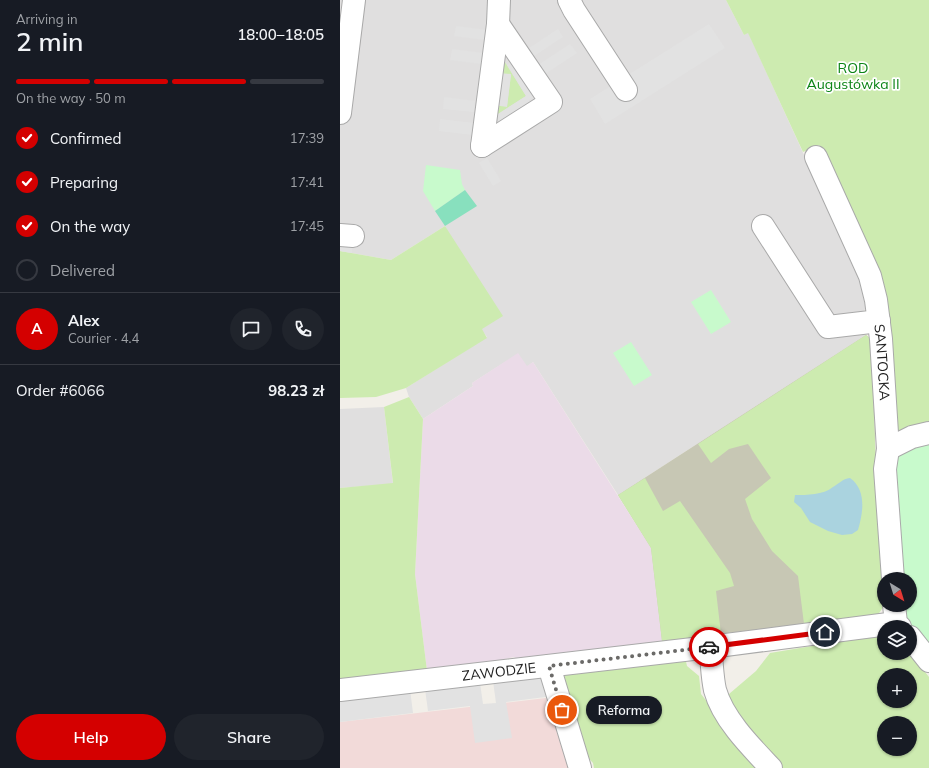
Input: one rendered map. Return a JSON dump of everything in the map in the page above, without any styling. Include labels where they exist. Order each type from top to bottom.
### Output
[{"type":"street","points":[[340,113],[354,0]]},
{"type":"street","points":[[498,24],[551,102],[482,146],[498,24],[499,0]]},
{"type":"street","points":[[569,0],[626,90]]},
{"type":"street","name":"SANTOCKA","points":[[816,157],[870,276],[876,300],[879,321],[888,449],[885,469],[892,572]]},
{"type":"street","points":[[763,226],[828,327],[879,321]]},
{"type":"street","points":[[888,449],[912,437],[929,433]]},
{"type":"street","name":"ZAWODZIE","points":[[340,690],[877,626]]},
{"type":"street","points":[[917,645],[929,661]]},
{"type":"street","points":[[710,647],[715,690],[724,711],[750,746],[771,768]]},
{"type":"street","points":[[549,666],[580,768]]},
{"type":"shaded area","points":[[340,0],[558,0],[567,14],[578,0],[726,0],[744,35],[748,32],[861,280],[867,307],[859,316],[863,332],[866,335],[618,495],[533,362],[527,367],[505,362],[472,383],[473,386],[423,419],[409,397],[406,388],[487,337],[481,329],[445,226],[391,260],[340,251]]},
{"type":"shaded area","points":[[709,24],[725,48],[605,124],[590,99]]},
{"type":"shaded area","points":[[456,26],[487,30],[485,40],[454,36]]},
{"type":"shaded area","points":[[558,29],[563,37],[534,56],[529,48]]},
{"type":"shaded area","points":[[570,44],[577,53],[542,76],[535,67]]},
{"type":"shaded area","points":[[452,49],[483,53],[482,64],[450,60]]},
{"type":"shaded area","points":[[513,61],[537,94],[529,100],[533,106],[501,126],[495,116],[526,96],[507,65]]},
{"type":"shaded area","points":[[498,73],[511,74],[507,107],[494,105]]},
{"type":"shaded area","points":[[444,97],[475,101],[474,112],[443,109]]},
{"type":"shaded area","points":[[440,119],[474,123],[473,135],[439,131]]},
{"type":"shaded area","points":[[487,158],[501,181],[493,186],[479,163]]},
{"type":"shaded area","points":[[340,225],[353,236],[352,253],[340,251]]},
{"type":"shaded area","points":[[866,335],[871,339],[876,468],[882,572],[877,572],[877,600],[804,624],[662,641],[651,548],[618,495]]},
{"type":"shaded area","points":[[518,353],[527,366],[533,362],[651,548],[662,641],[517,659],[514,657],[502,661],[427,671],[415,574],[423,419],[473,386],[472,383]]},
{"type":"shaded area","points":[[384,407],[393,484],[340,488],[340,409]]},
{"type":"shaded area","points":[[538,676],[545,683],[553,696],[506,702],[512,738],[475,743],[470,706],[428,711],[425,689],[480,683],[483,704],[496,703],[493,681]]},
{"type":"shaded area","points":[[410,689],[413,713],[340,722],[340,699]]},
{"type":"shaded area","points":[[546,698],[569,768],[340,768],[340,722]]},
{"type":"green space","name":"ROD Augustówka II","points":[[726,0],[929,0],[929,426],[895,433],[885,287],[819,145],[803,152],[748,33],[744,35]]},
{"type":"green space","points":[[503,59],[526,96],[495,116],[497,119],[490,123],[494,105],[507,106],[511,75],[498,73]]},
{"type":"green space","points":[[426,165],[460,170],[462,184],[465,190],[435,211],[423,191]]},
{"type":"green space","points":[[465,190],[477,206],[445,226],[435,211]]},
{"type":"green space","points":[[445,226],[503,316],[482,329],[487,338],[406,388],[376,397],[340,398],[340,251],[391,260]]},
{"type":"green space","points":[[711,290],[731,322],[711,334],[691,302]]},
{"type":"green space","points":[[866,335],[871,339],[882,572],[877,572],[877,612],[880,612],[877,616],[804,624],[798,576],[772,551],[752,519],[745,499],[771,478],[748,444],[729,449],[711,463],[698,444]]},
{"type":"green space","points":[[631,342],[652,375],[634,386],[613,353]]},
{"type":"green space","points":[[409,397],[423,419],[415,574],[427,671],[340,681],[340,488],[393,483],[384,407]]},
{"type":"green space","points":[[929,439],[929,663],[917,646],[917,620],[898,619],[899,612],[917,612],[917,572],[897,572],[893,543],[896,455]]},
{"type":"green space","points":[[645,478],[663,511],[680,501],[730,573],[734,586],[716,591],[721,634],[662,641],[651,548],[618,495]]},
{"type":"green space","points":[[877,635],[877,660],[916,660],[929,677],[929,768],[780,768],[727,703],[729,694],[756,671],[770,653]]},
{"type":"green space","points":[[685,657],[687,666],[699,676],[701,694],[759,768],[594,768],[593,763],[580,749],[562,674]]},
{"type":"water","points":[[850,478],[859,489],[862,502],[858,530],[852,534],[842,535],[828,531],[810,522],[801,508],[794,502],[795,495],[825,492],[843,480]]},
{"type":"way so far","points":[[562,710],[549,666],[709,647]]},
{"type":"place","name":"Reforma","points":[[562,710]]},
{"type":"route","points":[[709,647],[825,632]]}]
